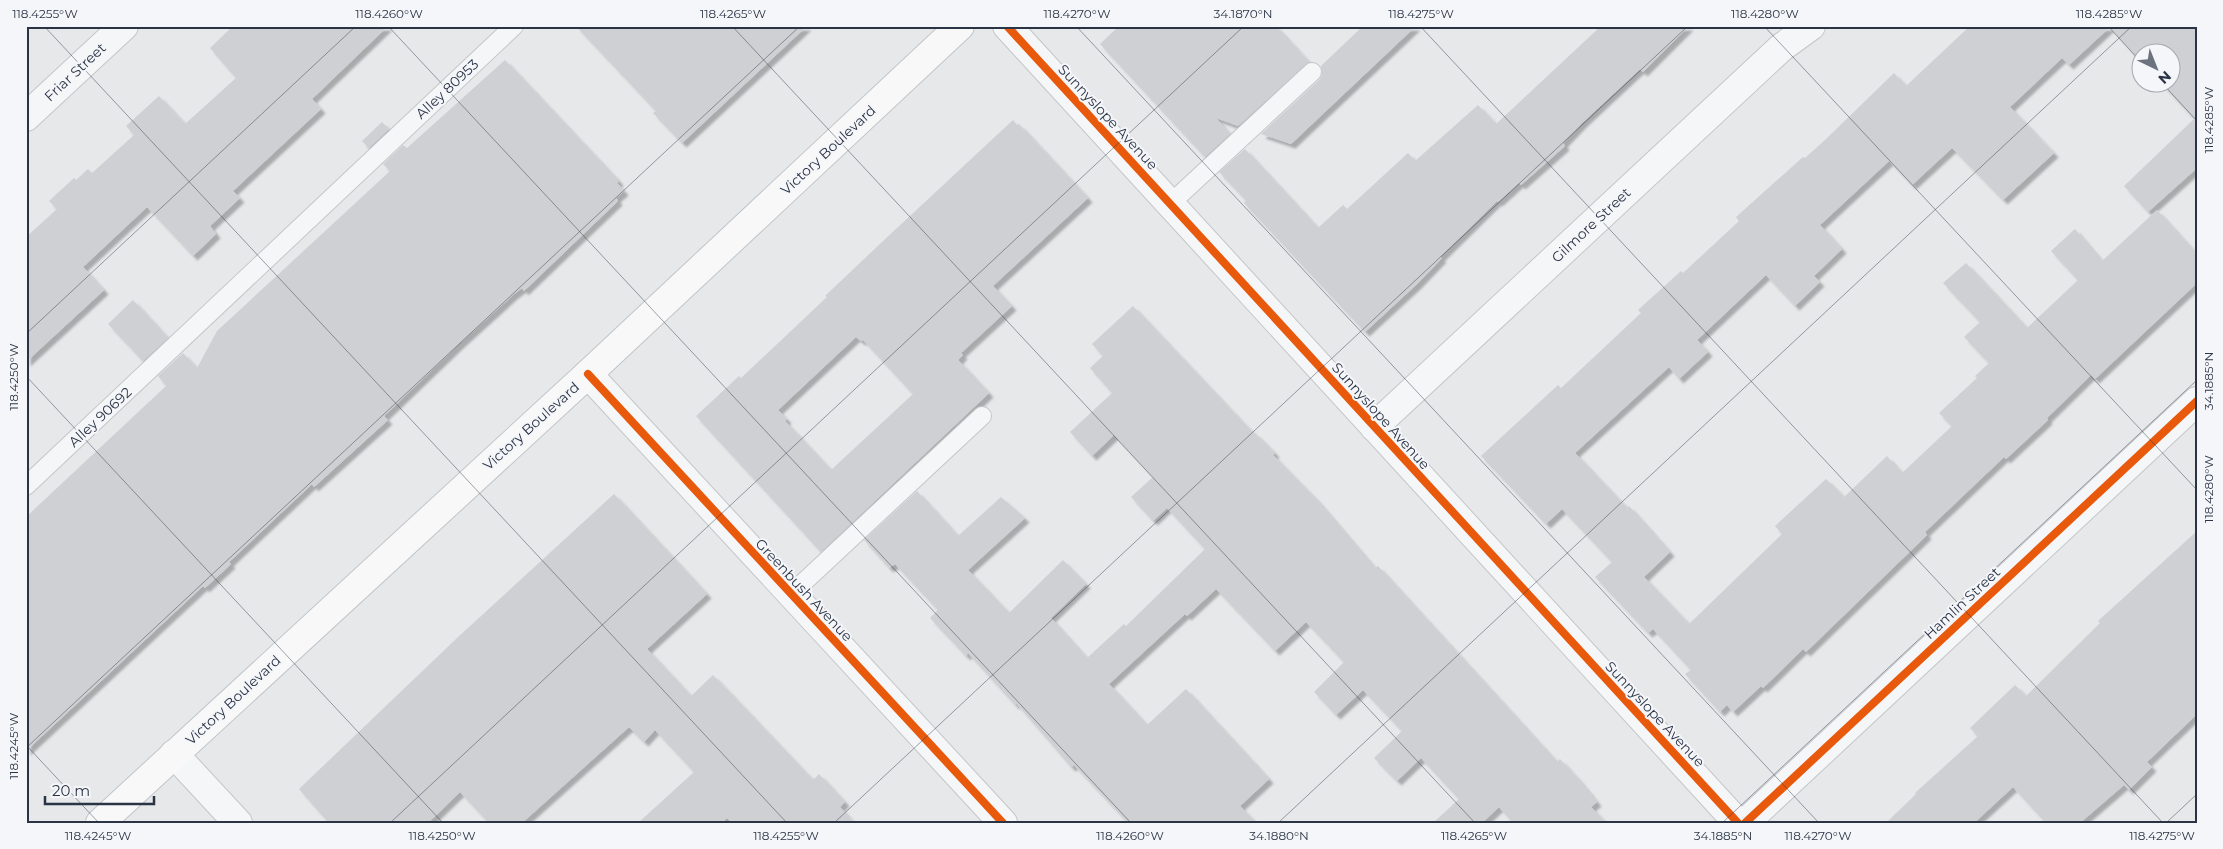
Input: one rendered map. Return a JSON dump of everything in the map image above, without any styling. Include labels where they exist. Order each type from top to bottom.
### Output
[{"type":"main road","name":"Victory Boulevard","points":[[100,823],[588,374],[960,26]]},
{"type":"street","name":"Friar Street","points":[[26,117],[124,26]]},
{"type":"street","name":"Sunnyslope Avenue","points":[[1007,26],[1738,823]]},
{"type":"street","name":"Gilmore Street","points":[[1374,427],[1782,47],[1811,26]]},
{"type":"street","name":"Greenbush Avenue","points":[[588,374],[1003,823]]},
{"type":"street","name":"Hamlin Street","points":[[1745,823],[2197,401]]},
{"type":"street","points":[[174,754],[238,823]]},
{"type":"lane","name":"Alley 80953","points":[[174,347],[514,26]]},
{"type":"lane","points":[[1170,203],[1312,72]]},
{"type":"lane","name":"Alley 90692","points":[[26,486],[174,347]]},
{"type":"lane","points":[[791,594],[982,416]]},
{"type":"building","points":[[233,26],[388,26],[312,99],[321,109],[233,191],[240,198],[210,226],[216,234],[193,256],[147,207],[83,267],[104,290],[26,362],[26,237],[57,209],[49,201],[74,178],[76,180],[88,169],[92,173],[134,135],[126,126],[159,96],[185,124],[236,78],[210,48]]},
{"type":"building","points":[[576,26],[807,26],[682,143],[653,113],[656,111]]},
{"type":"building","points":[[1119,26],[1276,26],[1309,62],[1238,126],[1216,118],[1230,134],[1205,157],[1100,44]]},
{"type":"building","points":[[1363,26],[1416,26],[1291,144],[1261,134],[1319,80],[1322,75],[1321,66]]},
{"type":"building","points":[[1601,26],[1689,26],[1643,72],[1640,69],[1582,123],[1563,143],[1565,146],[1521,185],[1519,183],[1497,201],[1440,257],[1442,258],[1417,284],[1365,332],[1244,203],[1246,200],[1219,172],[1245,149],[1318,228],[1343,205],[1347,209],[1408,153],[1415,161],[1478,105],[1496,124]]},
{"type":"building","points":[[1970,26],[2197,26],[2197,168],[2148,212],[2124,186],[2194,119],[2169,92],[2180,92],[2180,42],[2130,42],[2130,50],[2110,27],[2069,65],[2062,58],[2010,107],[2054,153],[2003,200],[1952,148],[1912,185],[1889,161],[1820,225],[1842,249],[1814,276],[1820,282],[1795,306],[1766,275],[1697,340],[1708,352],[1679,379],[1669,367],[1575,453],[1627,508],[1629,506],[1670,552],[1644,577],[1689,624],[1782,534],[1775,526],[1826,479],[1844,497],[1887,456],[1902,473],[1952,426],[1939,413],[1977,378],[1975,376],[1989,363],[1964,337],[1980,322],[1943,283],[1966,263],[2027,328],[2078,280],[2051,251],[2075,229],[2102,261],[2157,210],[2197,254],[2197,283],[2095,379],[2091,375],[2047,418],[2048,420],[2006,459],[2004,457],[1925,532],[1927,535],[1806,652],[1803,649],[1763,688],[1761,686],[1733,712],[1727,705],[1720,712],[1685,674],[1691,670],[1653,629],[1648,633],[1595,577],[1612,562],[1562,509],[1546,524],[1481,456],[1558,385],[1561,388],[1641,313],[1638,310],[1681,271],[1683,273],[1739,221],[1736,217],[1803,157],[1805,158],[1825,140],[1894,73],[1906,86]]},
{"type":"building","points":[[505,60],[619,181],[617,183],[624,191],[616,198],[618,201],[524,291],[522,288],[514,294],[460,343],[384,416],[388,420],[314,487],[312,484],[229,562],[231,564],[205,588],[203,586],[26,751],[26,517],[166,386],[158,376],[183,353],[197,368],[217,331],[390,171],[383,164],[403,145],[407,148]]},
{"type":"building","points":[[1013,120],[1018,126],[1019,124],[1088,198],[993,286],[1012,306],[961,353],[963,355],[958,360],[989,393],[821,552],[696,416],[739,376],[741,378],[882,242]],"holes":[[[856,337],[861,341],[863,340],[913,394],[831,470],[785,421],[787,419],[778,410]]]},
{"type":"building","points":[[382,122],[389,129],[369,148],[362,141]]},
{"type":"building","points":[[133,300],[168,338],[143,361],[108,324]]},
{"type":"building","points":[[1133,306],[1254,434],[1275,453],[1273,455],[1317,500],[1375,568],[1378,566],[1557,762],[1560,759],[1597,802],[1591,807],[1606,823],[1513,823],[1499,807],[1482,823],[1433,823],[1459,799],[1421,758],[1397,781],[1374,758],[1402,731],[1363,690],[1336,715],[1314,692],[1344,662],[1306,622],[1275,651],[1216,589],[1187,616],[1185,614],[1109,684],[1147,725],[1186,689],[1269,779],[1240,806],[1256,823],[1128,823],[1074,765],[1071,767],[1016,703],[1015,705],[968,653],[966,656],[930,618],[938,610],[895,564],[889,568],[864,540],[917,491],[958,536],[1001,497],[1025,518],[968,570],[1009,613],[1063,560],[1086,584],[1051,618],[1087,658],[1124,624],[1126,626],[1205,549],[1167,508],[1153,521],[1131,497],[1153,477],[1114,435],[1092,456],[1070,432],[1112,393],[1090,368],[1103,356],[1092,344]]},
{"type":"building","points":[[614,494],[707,594],[647,649],[691,696],[713,675],[811,778],[814,779],[819,774],[845,802],[840,807],[854,823],[732,823],[727,818],[722,823],[638,823],[694,772],[655,730],[644,742],[629,727],[522,823],[489,823],[460,792],[428,823],[329,823],[299,789],[457,638]]},
{"type":"building","points":[[2197,531],[2197,714],[2147,762],[2152,767],[2129,790],[2124,785],[2080,823],[2046,823],[2013,787],[1974,823],[1886,823],[1915,793],[1978,736],[1970,728],[2015,685],[2026,696],[2100,623],[2098,621]]},
{"type":"cycle path","points":[[1007,26],[1738,823]]},
{"type":"cycle path","points":[[588,374],[1003,823]]},
{"type":"cycle path","points":[[1745,823],[2197,401]]}]
